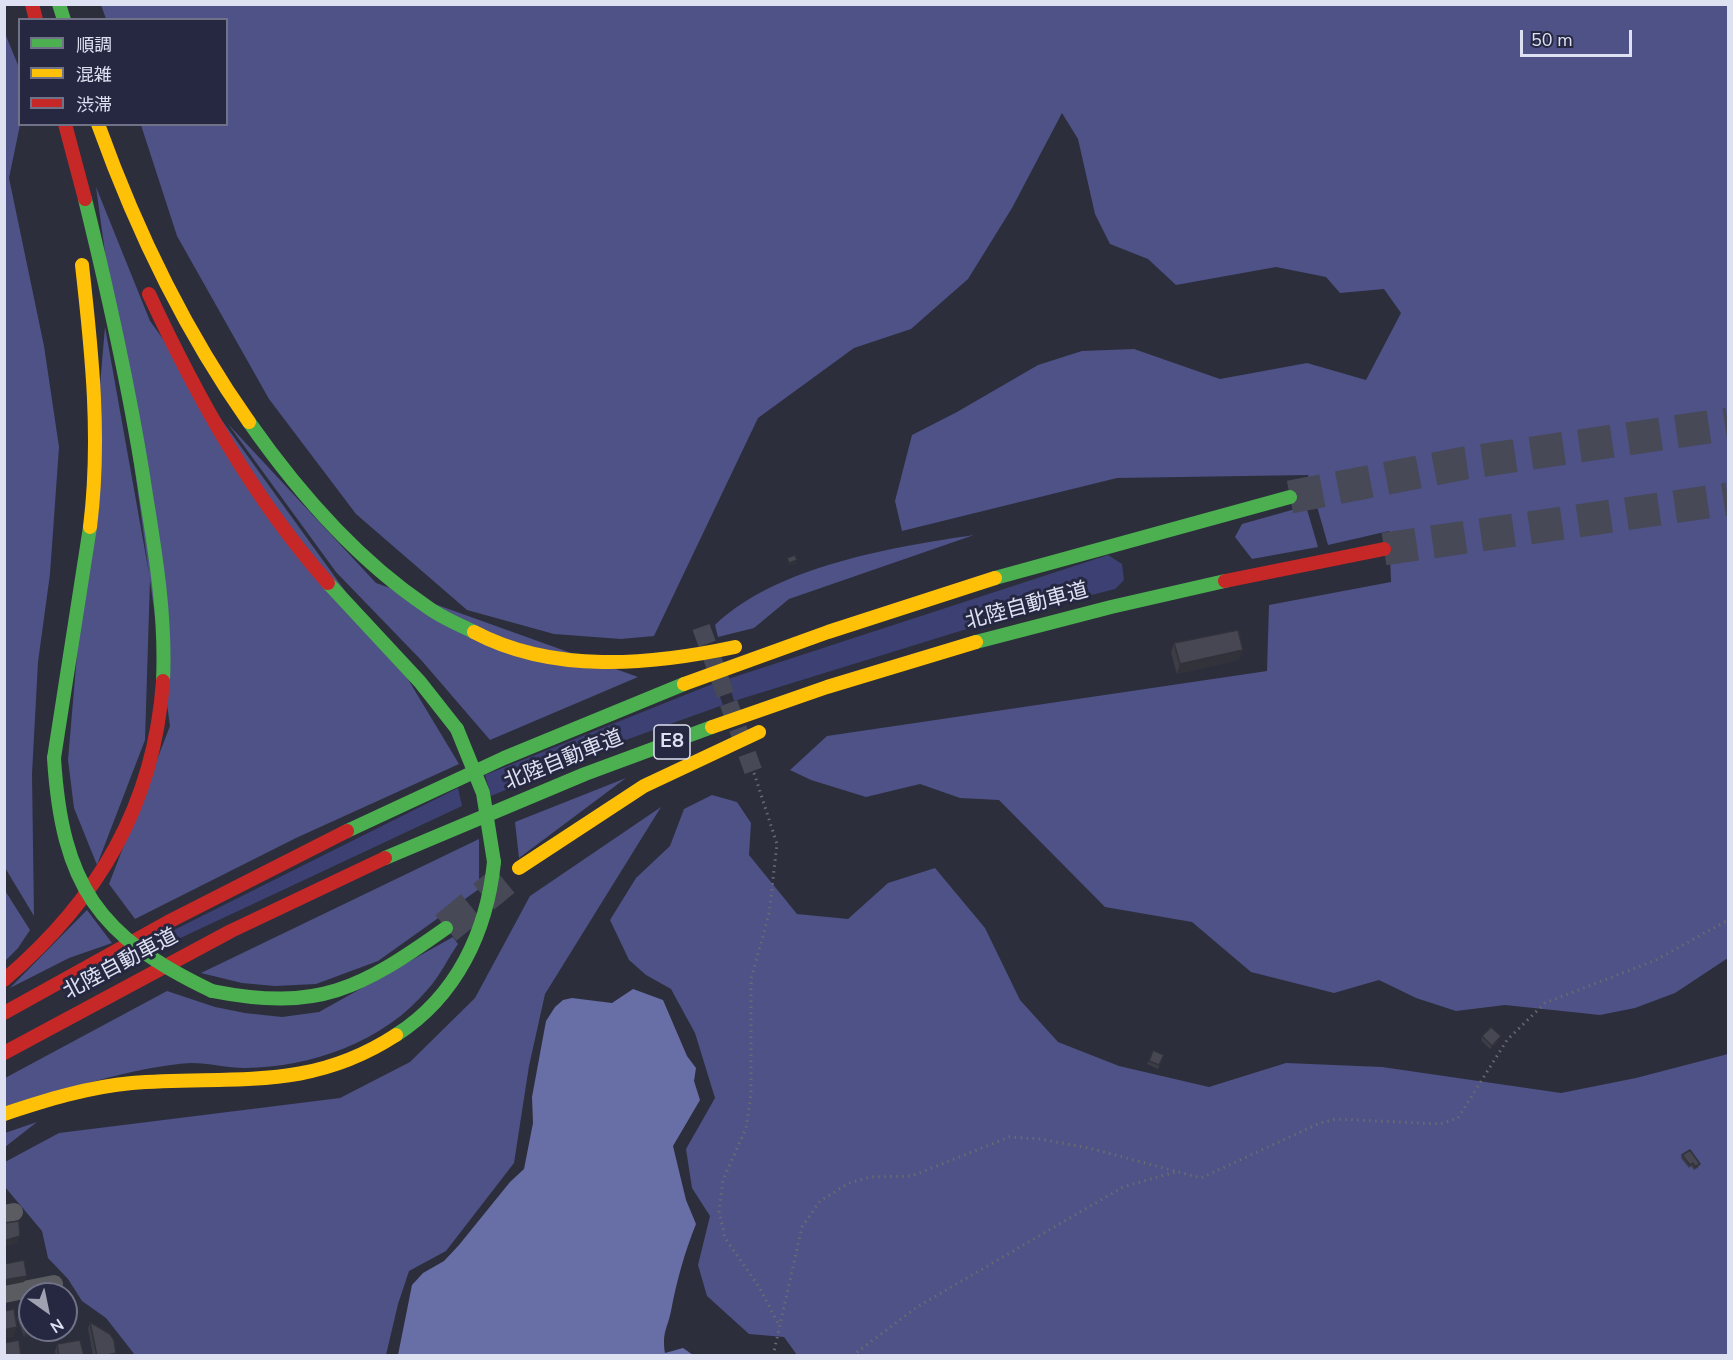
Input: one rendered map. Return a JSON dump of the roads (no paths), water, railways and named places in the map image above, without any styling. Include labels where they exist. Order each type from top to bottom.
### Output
[{"type":"highway","points":[[4,980],[49,941],[75,912],[121,839],[149,767],[162,696],[162,612],[136,429],[66,126]]},
{"type":"highway","points":[[94,126],[124,228]]},
{"type":"highway","points":[[99,126],[132,214],[163,279],[230,392],[297,484],[338,532],[404,592],[443,617],[482,637],[568,661],[614,664],[658,661],[700,656],[754,642]]},
{"type":"highway","points":[[71,147],[96,402],[94,491],[81,594],[57,716],[54,758],[54,801],[61,836],[73,871],[89,897],[124,939],[149,959],[180,978],[212,991],[238,998],[283,1002],[328,995],[374,977],[446,928]]},
{"type":"highway","points":[[4,1114],[36,1103],[131,1083],[249,1080],[323,1070],[354,1060],[382,1046],[410,1026],[456,977],[484,920],[494,862],[493,835],[481,782],[457,729],[411,669],[331,586],[272,512],[202,403],[143,283]]},
{"type":"highway","name":"北陸自動車道","points":[[4,1013],[240,882],[381,813],[537,744],[676,687],[952,590],[1174,526],[1290,497]]},
{"type":"highway","points":[[774,636],[925,589],[1109,536],[1174,526]]},
{"type":"highway","name":"北陸自動車道","points":[[4,1053],[190,952],[326,886],[581,776],[820,690],[952,649],[1079,615],[1239,577],[1384,549]]},
{"type":"highway","points":[[855,693],[1079,615]]},
{"type":"highway","points":[[519,867],[644,786],[705,755],[773,726]]},
{"type":"tunnel","points":[[1290,497],[1465,463],[1728,424]]},
{"type":"tunnel","points":[[1384,549],[1728,499]]},
{"type":"tunnel","points":[[701,627],[754,773]]},
{"type":"tunnel","points":[[446,928],[504,880]]}]
